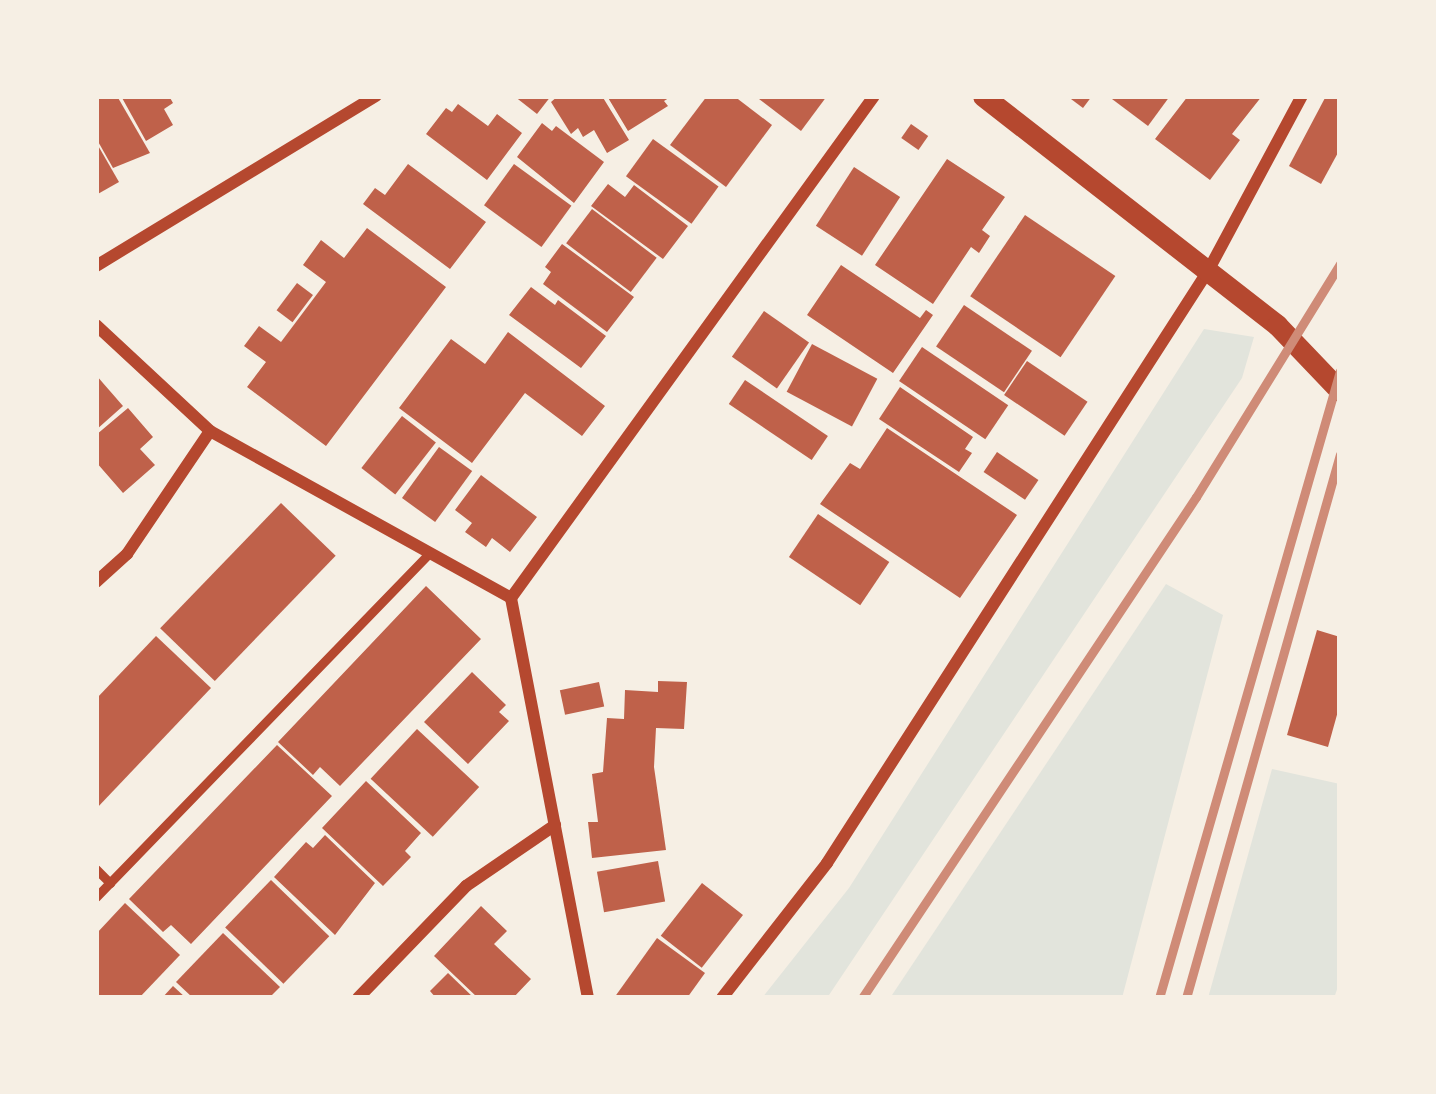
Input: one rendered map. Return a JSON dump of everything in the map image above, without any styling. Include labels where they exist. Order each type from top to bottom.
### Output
[{"type":"street","points":[[96,266],[376,96]]},
{"type":"street","points":[[588,998],[511,598],[874,96]]},
{"type":"street","points":[[983,96],[1276,325],[1340,391]]},
{"type":"street","points":[[722,998],[827,863],[1208,272],[1303,96]]},
{"type":"street","points":[[96,325],[209,431],[511,598]]},
{"type":"street","points":[[96,583],[127,554],[209,431]]},
{"type":"street","points":[[358,998],[466,886],[555,825]]},
{"type":"lane","points":[[96,897],[429,553]]},
{"type":"lane","points":[[96,869],[110,883]]},
{"type":"shaded area","points":[[1204,329],[1254,337],[1242,378],[827,998],[762,998],[849,888]]},
{"type":"shaded area","points":[[1166,584],[1223,615],[1122,998],[890,998]]},
{"type":"shaded area","points":[[1272,769],[1340,784],[1340,981],[1334,998],[1208,998]]},
{"type":"building","points":[[96,96],[117,96],[150,153],[113,168],[96,138]]},
{"type":"building","points":[[121,96],[169,96],[173,103],[164,109],[173,125],[146,141]]},
{"type":"building","points":[[514,96],[551,96],[537,114]]},
{"type":"building","points":[[558,96],[602,96],[629,140],[607,153],[594,130],[583,137],[578,128],[571,134],[551,102]]},
{"type":"building","points":[[607,96],[672,96],[664,101],[668,106],[628,131]]},
{"type":"building","points":[[707,96],[734,96],[772,125],[726,187],[670,145]]},
{"type":"building","points":[[755,96],[827,96],[801,131]]},
{"type":"building","points":[[1067,96],[1092,96],[1083,108]]},
{"type":"building","points":[[1108,96],[1170,96],[1148,126]]},
{"type":"building","points":[[1188,96],[1262,96],[1232,134],[1240,140],[1210,180],[1155,139]]},
{"type":"building","points":[[1326,96],[1340,96],[1340,149],[1321,184],[1289,166]]},
{"type":"building","points":[[458,104],[488,126],[497,114],[522,133],[487,180],[426,134],[446,108],[452,112]]},
{"type":"building","points":[[542,123],[552,131],[556,126],[604,162],[574,203],[517,157]]},
{"type":"building","points":[[911,124],[928,136],[918,150],[901,138]]},
{"type":"building","points":[[653,139],[719,187],[691,224],[626,176]]},
{"type":"building","points":[[96,142],[119,182],[96,195]]},
{"type":"building","points":[[947,159],[1005,197],[982,230],[990,236],[979,253],[971,247],[933,304],[875,265]]},
{"type":"building","points":[[408,164],[486,222],[450,269],[363,204],[375,188],[385,195]]},
{"type":"building","points":[[514,164],[571,206],[541,247],[484,205]]},
{"type":"building","points":[[854,167],[900,197],[862,256],[816,226]]},
{"type":"building","points":[[608,184],[625,197],[634,185],[688,226],[663,259],[591,206]]},
{"type":"building","points":[[592,209],[657,258],[631,292],[566,243]]},
{"type":"building","points":[[1025,215],[1115,276],[1061,357],[970,296]]},
{"type":"building","points":[[367,228],[446,287],[326,446],[247,387],[266,362],[244,346],[259,326],[281,342],[326,282],[303,265],[321,240],[344,258]]},
{"type":"building","points":[[562,244],[634,297],[607,332],[543,284],[551,272],[545,267]]},
{"type":"building","points":[[841,265],[920,318],[926,310],[933,315],[893,373],[807,315]]},
{"type":"building","points":[[297,283],[313,295],[293,322],[277,310]]},
{"type":"building","points":[[531,287],[555,305],[558,300],[606,336],[581,368],[509,315]]},
{"type":"building","points":[[964,305],[1032,351],[1004,392],[936,346]]},
{"type":"building","points":[[764,311],[809,343],[777,388],[732,357]]},
{"type":"building","points":[[508,332],[605,406],[582,436],[525,393],[472,463],[399,408],[451,339],[485,364]]},
{"type":"building","points":[[812,344],[877,379],[852,426],[787,392]]},
{"type":"building","points":[[922,347],[1008,405],[985,439],[899,381]]},
{"type":"building","points":[[1027,361],[1088,402],[1065,436],[1004,395]]},
{"type":"building","points":[[96,375],[123,406],[96,430]]},
{"type":"building","points":[[745,380],[828,436],[812,460],[729,404]]},
{"type":"building","points":[[900,387],[973,437],[965,449],[972,453],[959,472],[879,419]]},
{"type":"building","points":[[128,408],[153,437],[140,449],[155,465],[123,493],[96,462],[96,435]]},
{"type":"building","points":[[402,416],[436,442],[395,494],[361,468]]},
{"type":"building","points":[[887,428],[1017,515],[960,598],[820,504],[850,463],[860,469]]},
{"type":"building","points":[[439,447],[472,471],[435,522],[402,498]]},
{"type":"building","points":[[997,452],[1038,480],[1025,500],[984,472]]},
{"type":"building","points":[[481,475],[537,517],[510,552],[492,538],[486,547],[465,532],[472,523],[455,510]]},
{"type":"building","points":[[281,503],[336,556],[215,681],[160,628]]},
{"type":"building","points":[[818,514],[889,562],[860,605],[789,557]]},
{"type":"building","points":[[426,586],[481,639],[340,786],[320,767],[313,775],[278,742]]},
{"type":"building","points":[[1317,630],[1340,637],[1340,704],[1328,747],[1287,735]]},
{"type":"building","points":[[156,636],[211,688],[96,809],[96,699]]},
{"type":"building","points":[[472,672],[506,705],[499,712],[509,721],[468,764],[424,722]]},
{"type":"building","points":[[658,681],[687,682],[684,729],[656,728],[654,767],[666,850],[592,858],[588,822],[598,822],[592,774],[603,772],[607,718],[624,719],[625,690],[658,692]]},
{"type":"building","points":[[599,682],[604,706],[565,715],[560,690]]},
{"type":"building","points":[[417,729],[479,787],[433,837],[371,779]]},
{"type":"building","points":[[277,745],[332,796],[191,944],[171,925],[163,932],[129,899]]},
{"type":"building","points":[[366,781],[421,833],[405,851],[411,857],[383,886],[322,828]]},
{"type":"building","points":[[325,835],[375,883],[335,935],[274,877],[306,842],[313,848]]},
{"type":"building","points":[[658,861],[665,901],[604,912],[597,872]]},
{"type":"building","points":[[271,880],[329,936],[283,984],[225,927]]},
{"type":"building","points":[[702,883],[743,915],[702,968],[661,936]]},
{"type":"building","points":[[125,903],[180,955],[139,998],[96,998],[96,934]]},
{"type":"building","points":[[481,906],[507,931],[494,944],[531,979],[513,998],[478,998],[434,956]]},
{"type":"building","points":[[223,933],[280,987],[269,998],[193,998],[176,982]]},
{"type":"building","points":[[657,938],[705,973],[687,998],[614,998]]},
{"type":"building","points":[[448,973],[474,998],[436,998],[430,991]]},
{"type":"building","points":[[173,986],[186,998],[162,998]]},
{"type":"railway","points":[[862,998],[1196,497],[1340,264]]},
{"type":"railway","points":[[1159,998],[1340,371]]},
{"type":"railway","points":[[1186,998],[1340,454]]}]
